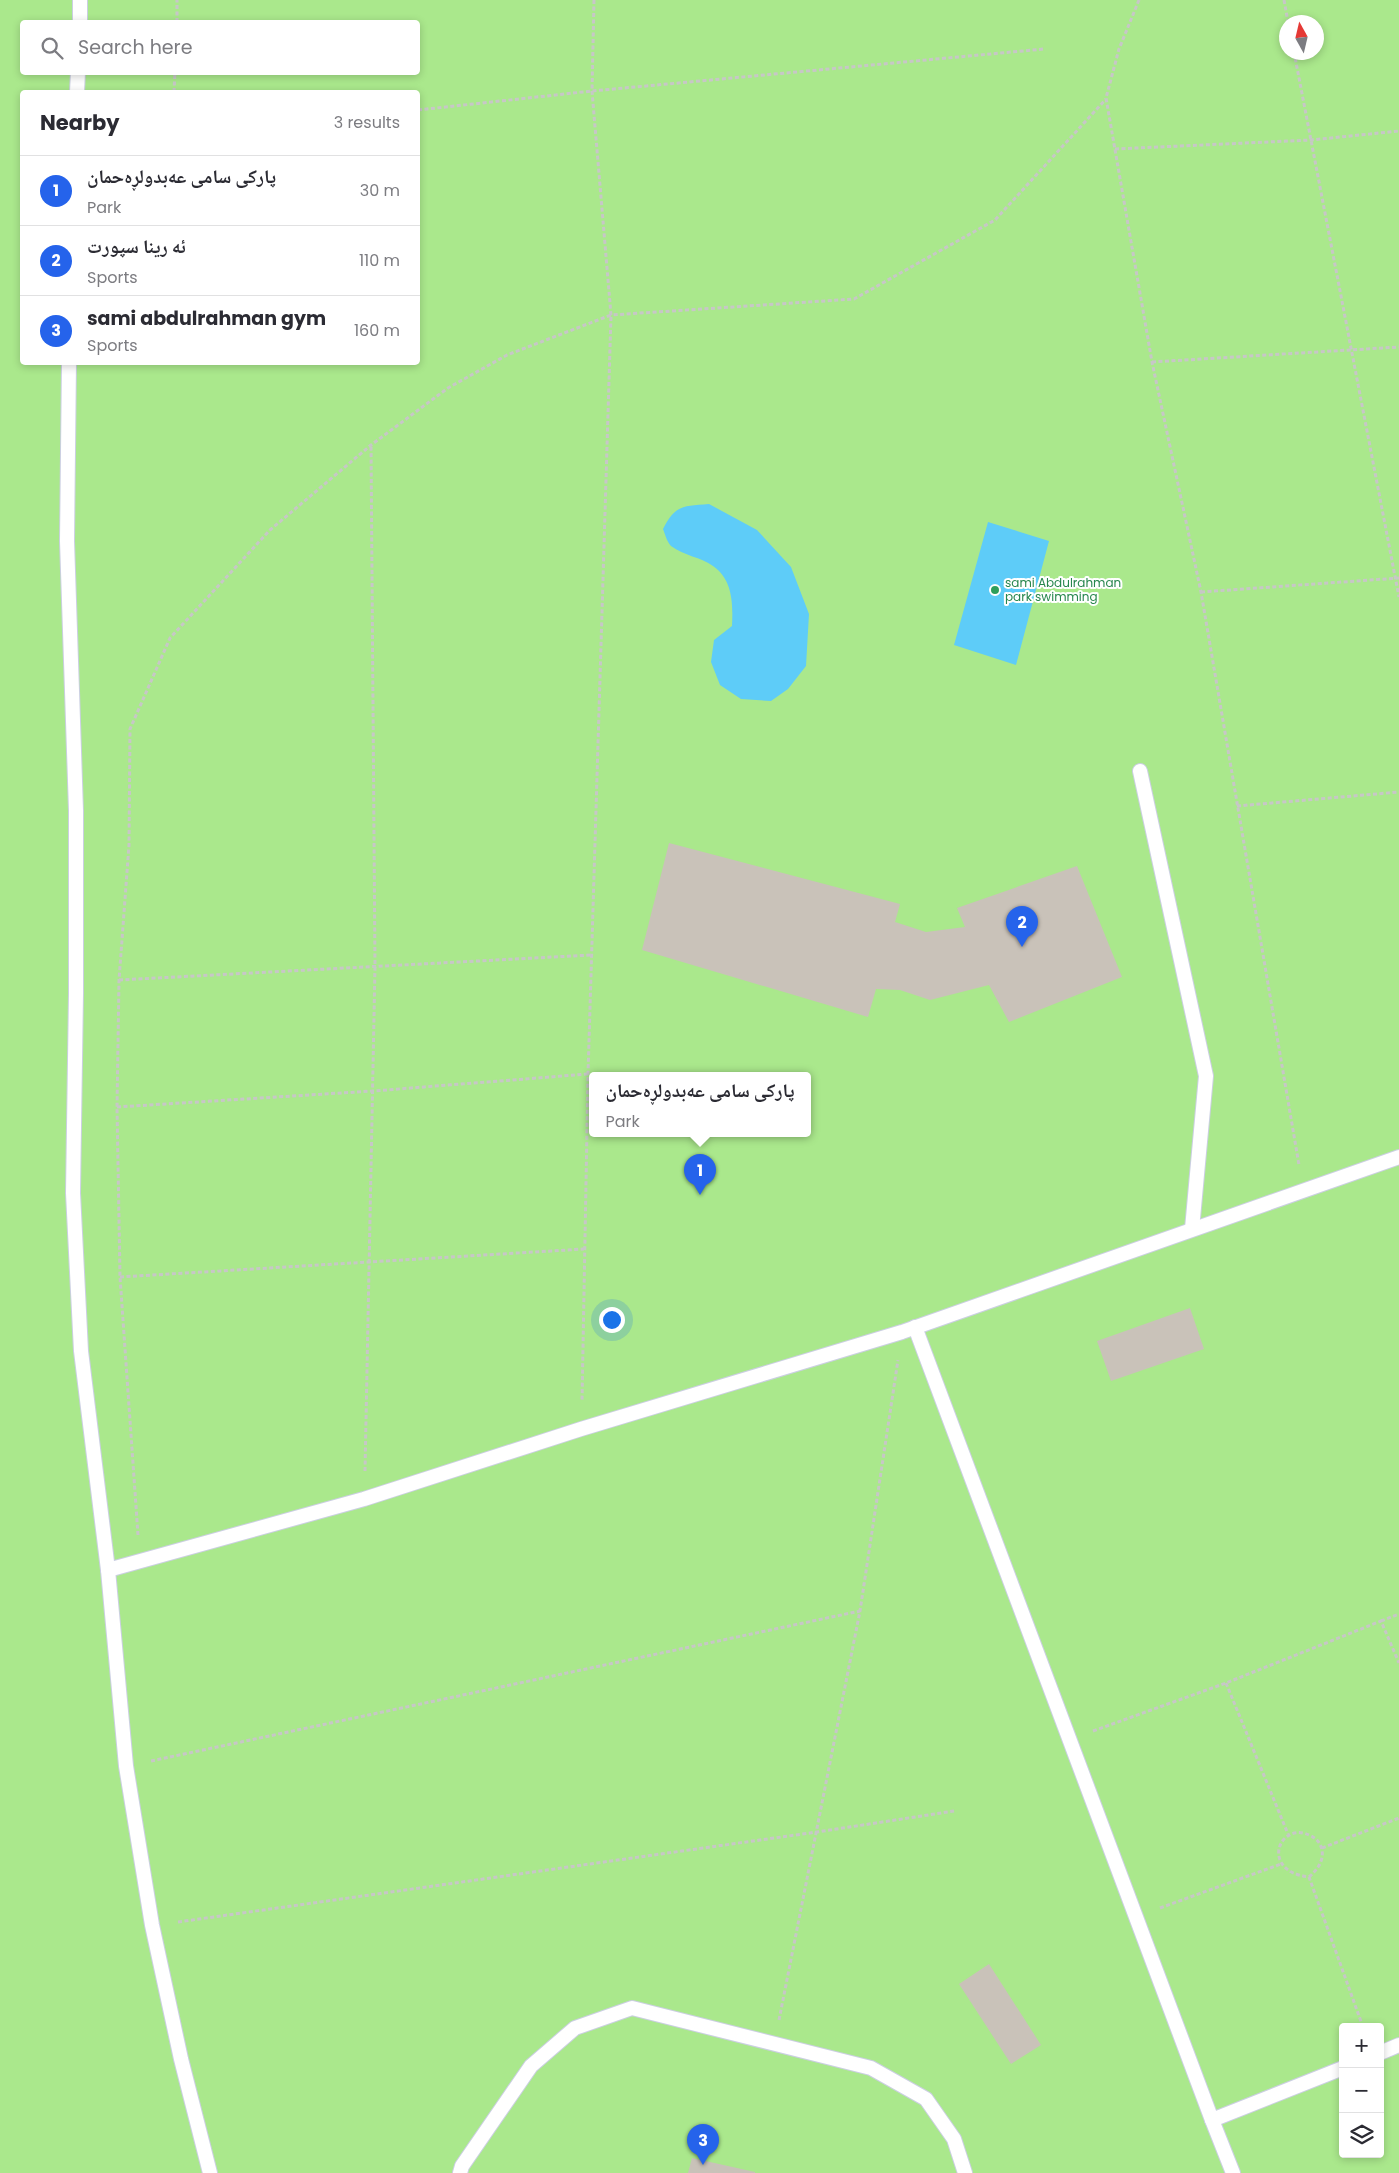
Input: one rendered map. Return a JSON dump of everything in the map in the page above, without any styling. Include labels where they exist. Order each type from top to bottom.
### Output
[{"type":"lane","points":[[80,0],[80,20]]},
{"type":"lane","points":[[77,90],[78,75]]},
{"type":"lane","points":[[69,365],[67,541],[76,811],[73,1193],[81,1351],[108,1570],[126,1766],[152,1925],[181,2059],[210,2173]]},
{"type":"lane","points":[[1140,771],[1206,1076],[1192,1229]]},
{"type":"lane","points":[[108,1570],[364,1499],[581,1429],[909,1330],[1399,1157]]},
{"type":"lane","points":[[909,1330],[1070,1740],[1233,2173]]},
{"type":"lane","points":[[460,2173],[462,2166],[531,2066],[576,2028],[632,2008],[871,2068],[926,2099],[954,2139],[965,2173]]},
{"type":"lane","points":[[1384,2051],[1399,2045]]},
{"type":"lane","points":[[1212,2120],[1339,2070]]},
{"type":"path","points":[[176,20],[177,0]]},
{"type":"path","points":[[581,1429],[588,1074],[611,315],[592,91],[594,0]]},
{"type":"path","points":[[1139,0],[1119,49],[1106,98],[1152,362],[1201,592],[1304,1191]]},
{"type":"path","points":[[1284,0],[1287,15]]},
{"type":"path","points":[[420,110],[592,91],[1044,49]]},
{"type":"path","points":[[1296,60],[1350,351],[1397,578],[1399,597]]},
{"type":"path","points":[[174,90],[175,75]]},
{"type":"path","points":[[140,1561],[120,1277],[117,1107],[119,980],[129,845],[130,729],[170,638],[270,530],[371,445],[448,388],[507,355],[611,315],[854,299],[995,220],[1106,98]]},
{"type":"path","points":[[1115,149],[1311,140],[1399,131]]},
{"type":"path","points":[[1152,362],[1399,347]]},
{"type":"path","points":[[364,1499],[375,966],[371,445]]},
{"type":"path","points":[[1201,592],[1397,578]]},
{"type":"path","points":[[1238,806],[1399,792]]},
{"type":"path","points":[[119,980],[592,955]]},
{"type":"path","points":[[117,1107],[373,1091],[588,1074]]},
{"type":"path","points":[[120,1277],[584,1249]]},
{"type":"path","points":[[774,2043],[860,1611],[909,1330]]},
{"type":"path","points":[[126,1766],[860,1611]]},
{"type":"path","points":[[1070,1740],[1226,1683],[1399,1614]]},
{"type":"path","points":[[1381,1621],[1399,1663]]},
{"type":"path","points":[[1226,1683],[1288,1834]]},
{"type":"path","points":[[152,1925],[817,1832],[954,1811]]},
{"type":"path","points":[[1322,1848],[1399,1818]]},
{"type":"path","points":[[1307,1833],[1322,1848],[1323,1856],[1319,1867],[1309,1877],[1295,1875],[1287,1871],[1281,1864],[1280,1845],[1288,1834],[1307,1833]]},
{"type":"path","points":[[1136,1917],[1281,1864]]},
{"type":"path","points":[[1309,1877],[1362,2023]]},
{"type":"green space","points":[[0,0],[1399,0],[1399,2173],[0,2173]]},
{"type":"water","points":[[709,504],[757,530],[791,567],[809,614],[806,666],[788,689],[771,701],[741,699],[720,685],[711,662],[714,640],[732,626],[732,601],[728,585],[725,578],[713,566],[671,546],[663,529],[672,515],[681,508]]},
{"type":"water","points":[[988,522],[1049,541],[1016,665],[954,645]]},
{"type":"building","points":[[669,843],[900,904],[895,922],[926,932],[965,927],[957,908],[1077,866],[1122,977],[1009,1022],[989,985],[930,1000],[900,990],[876,989],[868,1017],[642,950]]},
{"type":"building","points":[[1190,1308],[1204,1349],[1111,1381],[1097,1341]]},
{"type":"building","points":[[989,1964],[1041,2045],[1011,2064],[959,1984]]},
{"type":"building","points":[[692,2158],[755,2172],[755,2173],[688,2173]]},
{"type":"place","name":"sami Abdulrahman park swimming","points":[[995,590]]},
{"type":"place","name":"ئه رينا سپورت","points":[[1022,947]]},
{"type":"place","name":"پارکی سامی عەبدولڕەحمان","points":[[700,1195]]},
{"type":"place","name":"sami abdulrahman gym","points":[[703,2165]]}]
